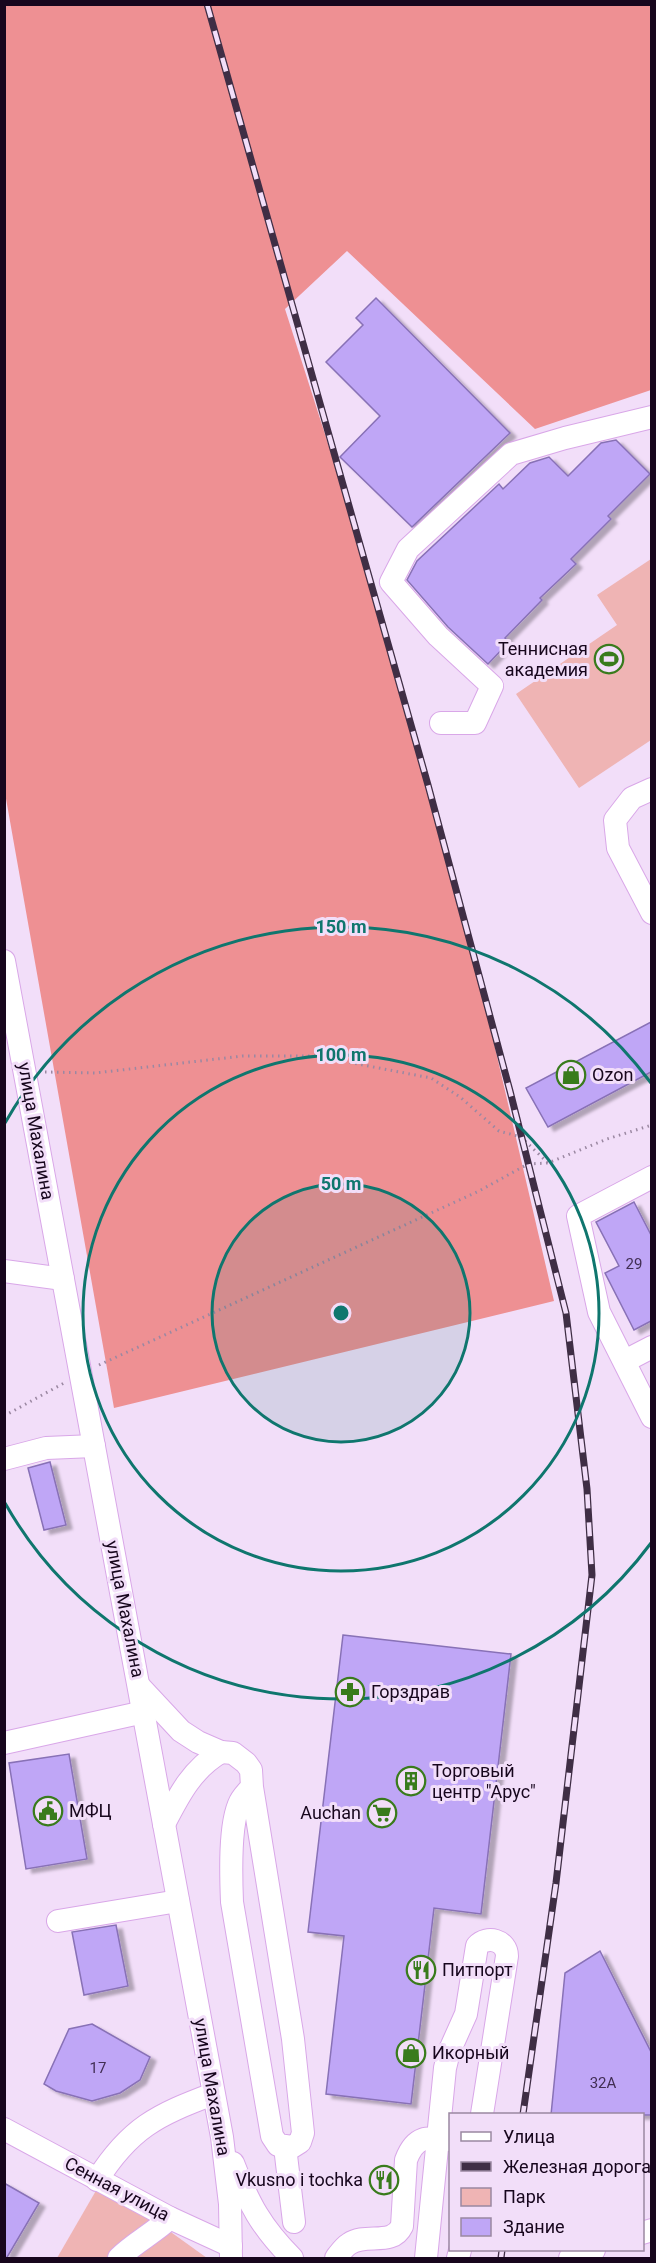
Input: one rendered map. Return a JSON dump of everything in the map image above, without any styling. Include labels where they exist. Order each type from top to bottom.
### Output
[{"type":"street","points":[[441,723],[475,723],[492,686],[438,636],[391,582],[408,549],[511,454],[651,417]]},
{"type":"street","points":[[651,789],[632,798],[615,820],[618,848],[651,913]]},
{"type":"street","name":"улица Махалина","points":[[4,961],[222,2137],[230,2204],[231,2252]]},
{"type":"street","points":[[651,1177],[578,1216],[599,1312],[651,1417]]},
{"type":"street","points":[[4,1271],[63,1279]]},
{"type":"street","points":[[625,1361],[651,1347]]},
{"type":"street","points":[[4,1459],[46,1448],[94,1446]]},
{"type":"street","points":[[139,1686],[181,1731],[198,1742],[221,1752],[233,1753],[251,1770],[293,2039],[303,2133],[297,2145],[285,2147],[278,2145],[272,2136],[232,1902],[230,1866],[237,1810],[243,1796],[252,1787]]},
{"type":"street","points":[[4,1743],[144,1712]]},
{"type":"street","points":[[164,1824],[182,1788],[196,1770],[221,1752]]},
{"type":"street","points":[[58,1921],[178,1901]]},
{"type":"street","points":[[426,2259],[445,2139],[445,2068],[449,2052],[466,2014],[476,1951],[481,1942],[491,1940],[502,1943],[508,1951],[482,2113]]},
{"type":"street","points":[[240,1947],[278,1946]]},
{"type":"street","points":[[255,2041],[293,2039]]},
{"type":"street","points":[[97,2180],[122,2145],[142,2127],[179,2106],[213,2094]]},
{"type":"street","name":"Сенная улица","points":[[4,2129],[231,2252]]},
{"type":"street","points":[[222,2137],[249,2204],[264,2228],[292,2259]]},
{"type":"street","points":[[340,2253],[357,2240],[391,2237],[400,2231],[408,2153],[420,2140],[445,2139]]},
{"type":"street","points":[[285,2147],[294,2222]]},
{"type":"street","points":[[119,2259],[127,2250],[155,2232],[170,2218]]},
{"type":"street","points":[[340,2253],[362,2246],[385,2248],[421,2235],[428,2236]]},
{"type":"street","points":[[570,2259],[591,2251]]},
{"type":"path","points":[[25,1069],[42,1072],[95,1073],[243,1056],[316,1056],[431,1078],[460,1097],[499,1131],[521,1137],[548,1163]]},
{"type":"path","points":[[4,1416],[81,1373],[479,1191],[528,1164],[548,1163],[607,1139],[651,1125]]},
{"type":"green space","name":"Теннисная академия","points":[[651,559],[651,740],[579,788],[516,694],[617,625],[597,595]]},
{"type":"green space","points":[[101,2182],[207,2258],[57,2258]]},
{"type":"shaded area","points":[[4,5],[651,5],[651,390],[535,429],[347,251],[285,309],[368,569],[458,889],[554,1301],[114,1408],[5,793]]},
{"type":"building","points":[[376,298],[510,433],[412,527],[340,457],[380,416],[326,362],[363,325],[356,318]]},
{"type":"building","points":[[616,440],[650,474],[608,516],[611,519],[571,559],[576,564],[540,598],[542,600],[505,638],[509,642],[488,664],[448,627],[407,580],[417,561],[499,484],[503,489],[530,463],[549,457],[568,476],[601,443]]},
{"type":"building","points":[[651,1022],[651,1072],[548,1127],[526,1088]]},
{"type":"building","points":[[634,1202],[651,1235],[651,1321],[634,1330],[605,1273],[619,1266],[596,1222]]},
{"type":"building","points":[[50,1462],[66,1525],[44,1530],[28,1468]]},
{"type":"building","name":"Торговый центр \"Арус\"","points":[[343,1635],[511,1654],[481,1914],[434,1908],[411,2104],[326,2094],[344,1936],[308,1932]]},
{"type":"building","points":[[69,1754],[87,1859],[26,1869],[9,1763]]},
{"type":"building","points":[[116,1925],[128,1986],[84,1995],[72,1932]]},
{"type":"building","points":[[600,1951],[651,2052],[651,2115],[644,2115],[644,2113],[551,2113],[565,1973]]},
{"type":"building","points":[[92,2024],[150,2057],[140,2080],[120,2093],[92,2101],[56,2091],[44,2084],[69,2029]]},
{"type":"building","points":[[4,2183],[39,2203],[6,2259],[4,2259]]},
{"type":"railway","points":[[207,4],[428,785],[510,1091],[566,1313],[587,1489],[592,1575],[556,1883],[523,2113]]},
{"type":"railway","points":[[501,2258],[502,2251]]},
{"type":"place","name":"Теннисная академия","points":[[609,659]]},
{"type":"place","name":"Ozon","points":[[571,1075]]},
{"type":"place","name":"Горздрав","points":[[350,1692]]},
{"type":"place","name":"Торговый центр \"Арус\"","points":[[411,1781]]},
{"type":"place","name":"МФЦ","points":[[48,1811]]},
{"type":"place","name":"Auchan","points":[[382,1813]]},
{"type":"place","name":"Питпорт","points":[[421,1970]]},
{"type":"place","name":"Икорный","points":[[411,2053]]},
{"type":"place","name":"Vkusno i tochka","points":[[384,2180]]}]
